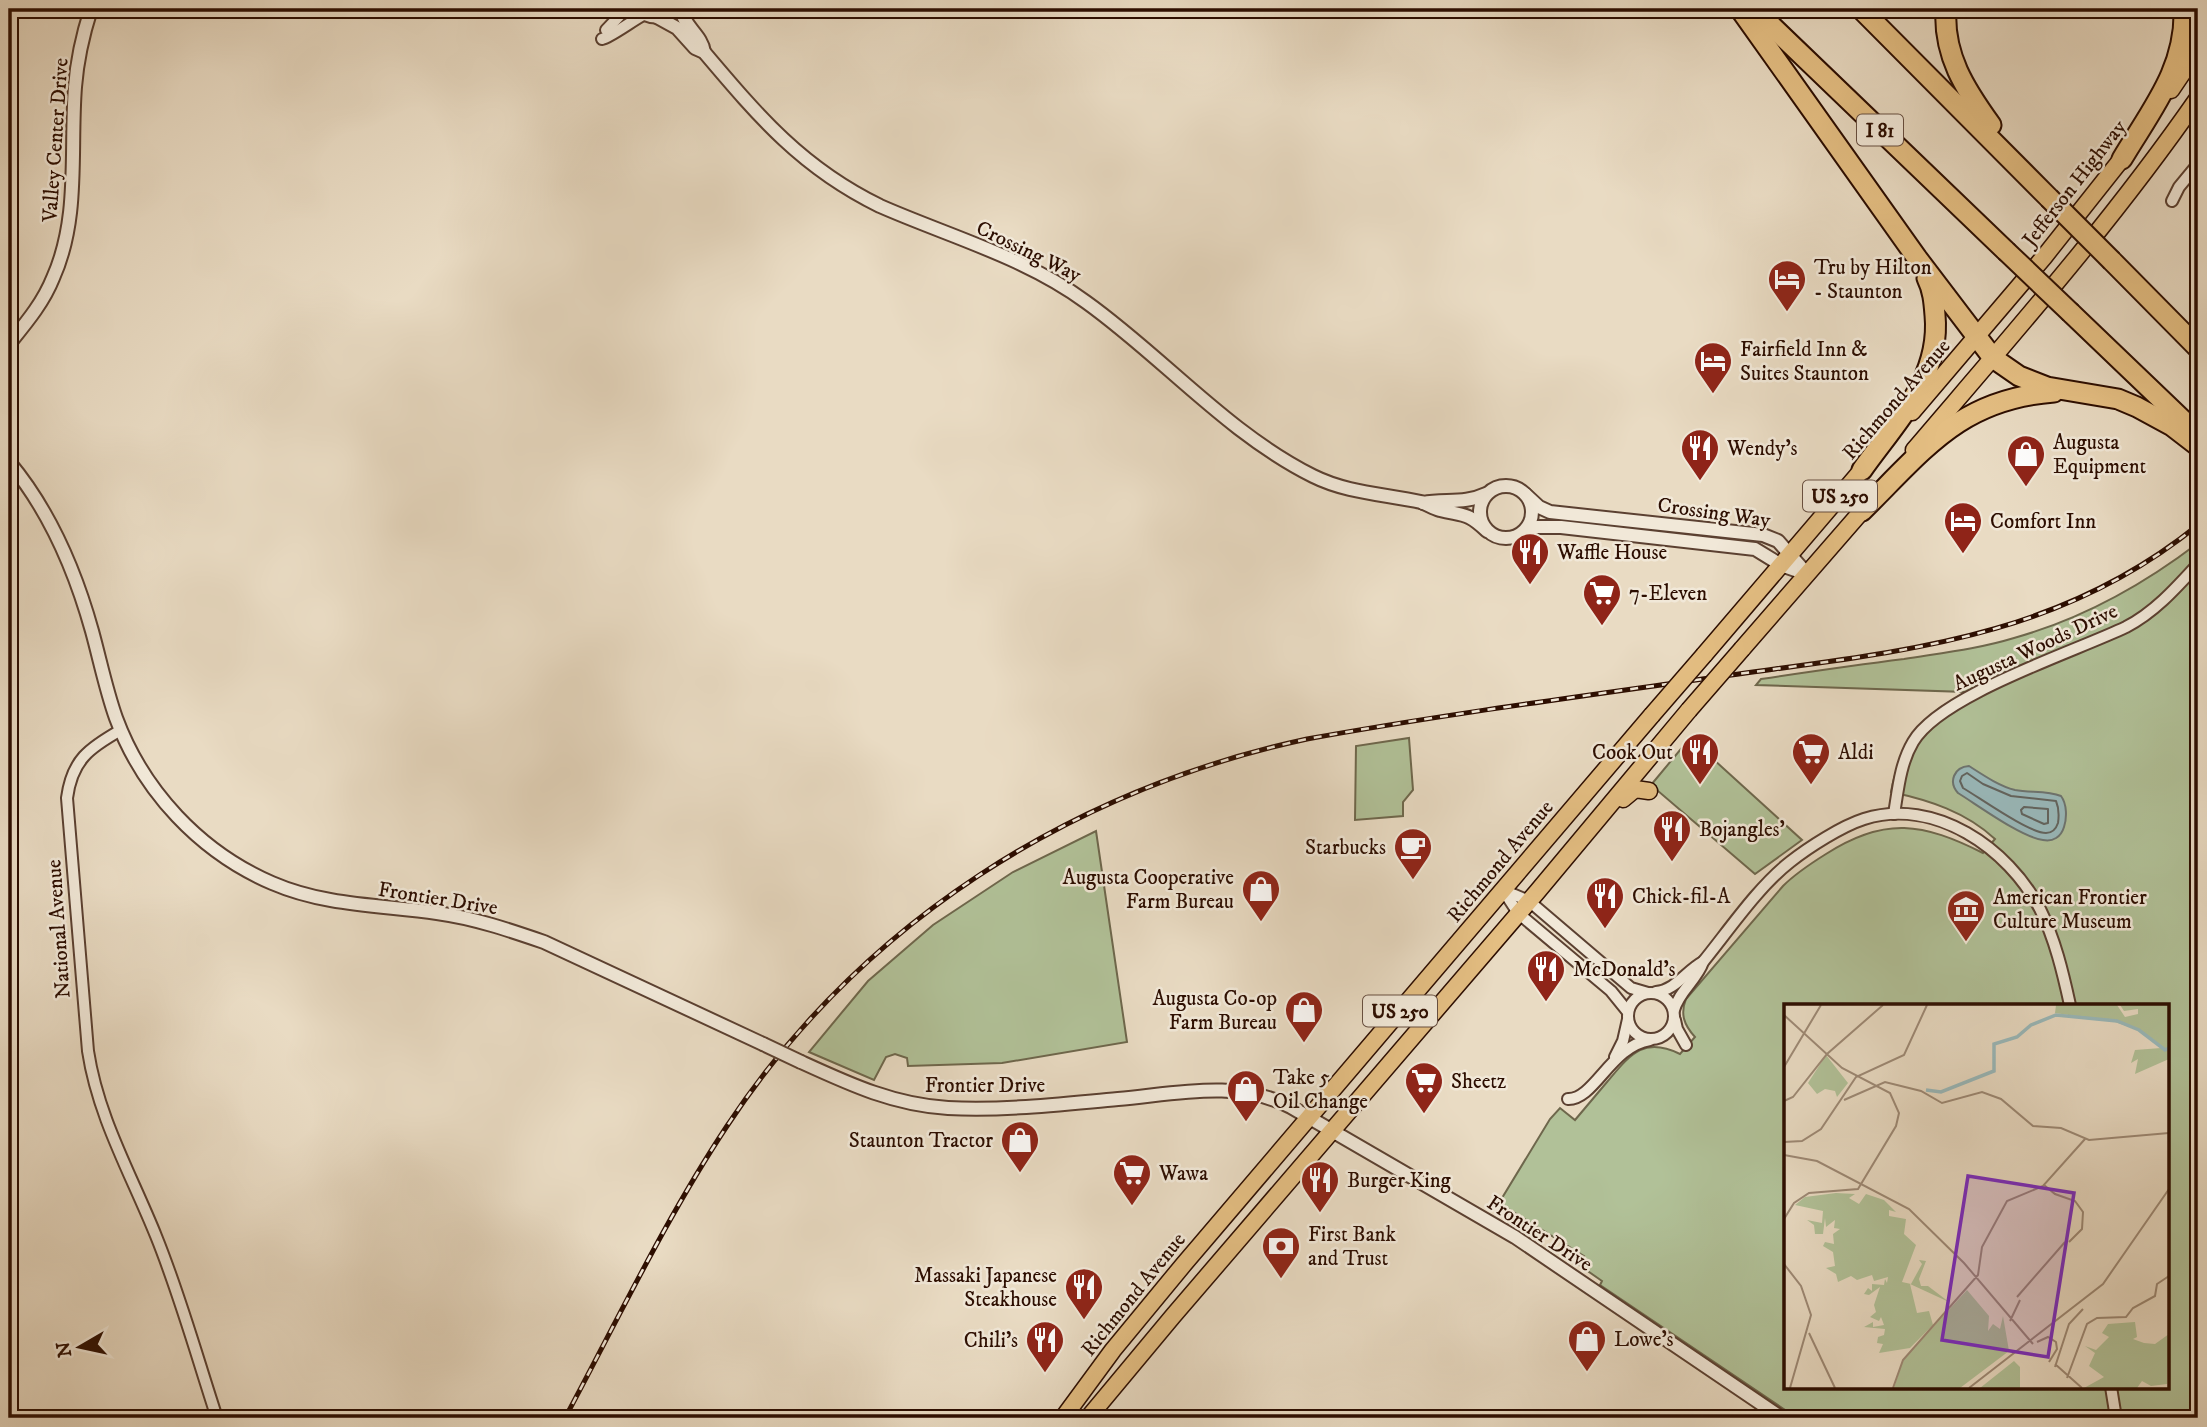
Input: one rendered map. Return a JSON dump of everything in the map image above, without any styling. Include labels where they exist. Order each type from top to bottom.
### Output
[{"type":"highway","points":[[1740,9],[1917,258],[1993,358],[2025,379],[2062,391],[2118,399],[2137,407],[2172,426],[2198,446]]},
{"type":"highway","name":"I 81","points":[[1754,9],[2198,436]]},
{"type":"highway","points":[[1861,9],[2198,348]]},
{"type":"highway","points":[[1946,9],[1948,42],[1964,86],[2031,180]]},
{"type":"highway","points":[[2122,159],[2173,75],[2183,38],[2184,9]]},
{"type":"highway","points":[[1862,470],[1914,399],[1934,354],[1934,297],[1917,258]]},
{"type":"highway","points":[[1862,511],[1931,441],[1958,421],[2010,399],[2062,391]]},
{"type":"main road","name":"Jefferson Highway","points":[[1976,338],[2122,159],[2198,50]]},
{"type":"main road","name":"US 250","points":[[1807,574],[1993,358],[2120,204],[2198,98]]},
{"type":"main road","name":"Richmond Avenue","points":[[1063,1418],[1147,1308],[1308,1117],[1976,338]]},
{"type":"main road","name":"Richmond Avenue","points":[[1088,1418],[1581,838],[1596,832],[1630,792],[1639,788],[1649,791],[1645,774],[1650,757],[1807,574]]},
{"type":"street","name":"Valley Center Drive","points":[[9,344],[40,304],[54,278],[65,242],[71,197],[75,89],[83,37],[91,9]]},
{"type":"street","points":[[626,9],[604,33],[602,39],[608,38],[629,22],[647,13],[664,15],[673,9]]},
{"type":"street","name":"Crossing Way","points":[[681,9],[682,16],[703,44],[704,52]]},
{"type":"street","name":"Crossing Way","points":[[647,13],[677,28],[695,48],[704,52],[752,109],[811,165],[859,195],[1058,284],[1086,302],[1247,436],[1315,478],[1363,493],[1422,503],[1440,510],[1465,514],[1487,531]]},
{"type":"street","points":[[2172,201],[2179,187],[2198,164]]},
{"type":"street","points":[[9,462],[39,505],[72,569],[121,730]]},
{"type":"street","points":[[1504,485],[1516,487],[1525,494],[1533,510],[1525,531],[1509,539],[1497,537],[1487,531],[1481,520],[1480,509],[1488,493],[1504,485]]},
{"type":"street","name":"Crossing Way","points":[[1422,503],[1441,499],[1466,501],[1488,493]]},
{"type":"street","name":"Crossing Way","points":[[1525,494],[1539,507],[1550,512],[1763,536],[1778,541],[1786,559]]},
{"type":"street","points":[[1594,531],[1602,526],[1626,525],[1632,520]]},
{"type":"street","name":"Crossing Way","points":[[1525,531],[1548,527],[1755,549],[1786,559],[1807,574]]},
{"type":"street","points":[[1631,536],[1634,531],[1643,528],[1686,534],[1706,528]]},
{"type":"street","name":"Augusta Woods Drive","points":[[1894,814],[1903,768],[1913,741],[1927,725],[1973,694],[2127,626],[2167,597],[2198,564]]},
{"type":"street","name":"Frontier Drive","points":[[121,730],[144,774],[178,817],[216,851],[263,878],[321,899],[447,915],[513,931],[544,942],[867,1092],[931,1107],[959,1108],[1231,1090],[1266,1096],[1308,1117],[1516,1237],[1782,1418]]},
{"type":"street","name":"National Avenue","points":[[121,730],[96,744],[83,756],[74,772],[67,798],[88,1051],[93,1082],[104,1116],[173,1282],[217,1418]]},
{"type":"street","points":[[1568,1100],[1583,1095],[1614,1059],[1634,1044],[1656,1038],[1671,1029],[1678,998],[1699,972],[1703,962],[1763,889],[1791,861],[1858,821],[1894,814],[1950,824],[1989,847],[2016,873],[2032,895],[2046,923],[2070,1004]]},
{"type":"street","points":[[1503,890],[1611,991],[1628,1015],[1632,1028],[1639,1035],[1686,1045],[1677,1029],[1674,1013],[1664,996],[1631,988],[1523,907]]},
{"type":"street","points":[[1614,1059],[1623,1041],[1628,1015],[1637,997],[1670,989],[1693,967],[1703,962]]},
{"type":"street","points":[[2111,1388],[2116,1418]]},
{"type":"green space","name":"American Frontier Culture Museum","points":[[2198,543],[2198,1418],[1797,1418],[1600,1285],[1602,1281],[1579,1265],[1584,1256],[1499,1203],[1550,1119],[1560,1108],[1575,1120],[1623,1064],[1638,1051],[1656,1047],[1680,1054],[1695,1037],[1684,1019],[1686,999],[1783,886],[1803,869],[1847,842],[1886,829],[1923,830],[1983,853],[1995,839],[1972,821],[1946,808],[1891,792],[1901,758],[1920,727],[1937,710],[1965,692],[1756,685],[1761,679],[1946,653],[2014,638],[2088,611],[2156,573]]},
{"type":"green space","points":[[1409,738],[1413,790],[1403,802],[1403,816],[1355,820],[1356,746]]},
{"type":"green space","points":[[1690,738],[1802,840],[1755,874],[1651,785]]},
{"type":"green space","points":[[1096,831],[1127,1042],[1002,1063],[908,1066],[907,1058],[895,1054],[886,1057],[874,1080],[809,1052],[868,981],[933,925],[1013,872]]},
{"type":"water","points":[[1969,766],[2009,788],[2061,796],[2066,815],[2061,834],[2050,840],[2034,838],[1958,793],[1953,784],[1954,776],[1960,769]]},
{"type":"railway","points":[[565,1418],[683,1197],[727,1126],[781,1053],[841,987],[907,928],[979,876],[1055,830],[1136,792],[1220,762],[1307,739],[1508,707],[1841,660],[1966,636],[2026,619],[2085,595],[2142,565],[2198,525]]},
{"type":"place","name":"Tru by Hilton - Staunton","points":[[1787,313]]},
{"type":"place","name":"Fairfield Inn & Suites Staunton","points":[[1713,395]]},
{"type":"place","name":"Wendy's","points":[[1700,482]]},
{"type":"place","name":"Augusta Equipment","points":[[2026,488]]},
{"type":"place","name":"Comfort Inn","points":[[1963,555]]},
{"type":"place","name":"Waffle House","points":[[1530,586]]},
{"type":"place","name":"7-Eleven","points":[[1602,627]]},
{"type":"place","name":"Cook Out","points":[[1700,786]]},
{"type":"place","name":"Aldi","points":[[1811,786]]},
{"type":"place","name":"Bojangles'","points":[[1672,863]]},
{"type":"place","name":"Starbucks","points":[[1413,881]]},
{"type":"place","name":"Augusta Cooperative Farm Bureau","points":[[1261,923]]},
{"type":"place","name":"Chick-fil-A","points":[[1605,930]]},
{"type":"place","name":"American Frontier Culture Museum","points":[[1966,943]]},
{"type":"place","name":"McDonald's","points":[[1546,1003]]},
{"type":"place","name":"Augusta Co-op Farm Bureau","points":[[1304,1044]]},
{"type":"place","name":"Sheetz","points":[[1424,1115]]},
{"type":"place","name":"Take 5 Oil Change","points":[[1246,1123]]},
{"type":"place","name":"Staunton Tractor","points":[[1020,1174]]},
{"type":"place","name":"Wawa","points":[[1132,1207]]},
{"type":"place","name":"Burger King","points":[[1320,1214]]},
{"type":"place","name":"First Bank and Trust","points":[[1281,1280]]},
{"type":"place","name":"Massaki Japanese Steakhouse","points":[[1084,1321]]},
{"type":"place","name":"Lowe's","points":[[1587,1373]]},
{"type":"place","name":"Chili's","points":[[1045,1374]]}]
